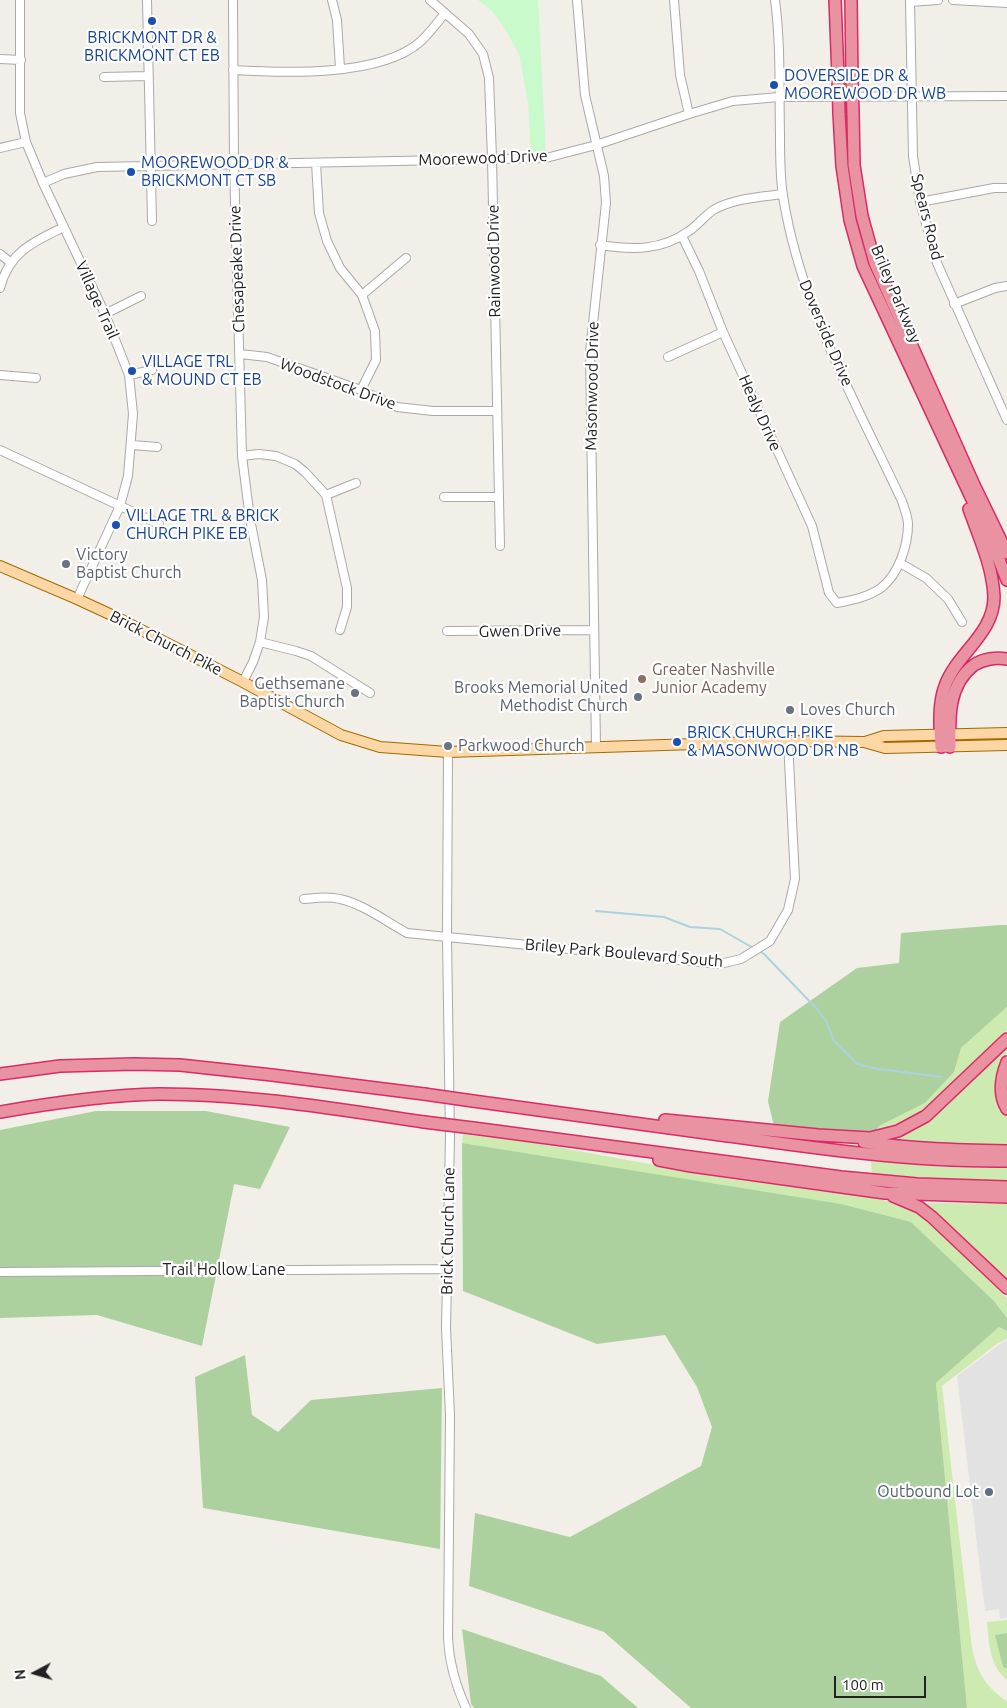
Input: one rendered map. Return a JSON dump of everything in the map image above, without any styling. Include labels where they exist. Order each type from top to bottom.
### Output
[{"type":"highway","name":"Briley Parkway","points":[[835,0],[842,166],[850,220],[863,266],[992,542],[1007,580]]},
{"type":"highway","name":"Briley Parkway","points":[[851,0],[854,165],[862,216],[875,263],[974,485],[1007,553]]},
{"type":"highway","points":[[945,734],[940,723],[944,687],[954,667],[978,639],[990,614],[994,598],[990,570],[949,450]]},
{"type":"highway","points":[[946,747],[945,734],[956,684],[964,673],[979,662],[987,659],[1007,660]]},
{"type":"highway","points":[[548,1112],[610,1114],[818,1135],[870,1138],[898,1131],[938,1106],[1007,1039]]},
{"type":"highway","points":[[1007,1062],[1002,1074],[1001,1089],[1007,1109]]},
{"type":"highway","points":[[0,1074],[60,1066],[180,1065],[272,1074],[816,1148],[898,1157],[957,1161],[1007,1161]]},
{"type":"highway","points":[[0,1112],[50,1103],[111,1097],[158,1094],[202,1095],[252,1099],[841,1177],[917,1184],[1007,1187]]},
{"type":"highway","points":[[818,1135],[899,1147],[946,1150],[1007,1150]]},
{"type":"highway","points":[[570,1141],[691,1166],[885,1193],[1007,1197]]},
{"type":"highway","points":[[885,1193],[919,1207],[932,1217],[1007,1288]]},
{"type":"main road","name":"Brick Church Pike","points":[[0,566],[77,599],[243,682],[341,735],[380,747],[448,752],[788,741],[864,742],[885,748],[1007,746]]},
{"type":"main road","name":"Brick Church Pike","points":[[864,742],[884,736],[1007,733]]},
{"type":"street","name":"Village Trail","points":[[20,0],[20,113],[26,142],[43,183],[105,314],[129,375],[134,414],[128,476],[120,506],[77,599]]},
{"type":"street","points":[[147,0],[152,222]]},
{"type":"street","name":"Chesapeake Drive","points":[[233,0],[234,164],[242,456],[250,520],[262,580],[264,617],[260,642],[243,682]]},
{"type":"street","points":[[332,0],[337,20],[340,68]]},
{"type":"street","name":"Rainwood Drive","points":[[430,0],[469,34],[482,54],[489,78],[500,546]]},
{"type":"street","name":"Masonwood Drive","points":[[577,0],[585,95],[604,176],[606,203],[590,351],[596,746]]},
{"type":"street","points":[[674,0],[680,75],[689,114]]},
{"type":"street","name":"Doverside Drive","points":[[774,0],[778,23],[783,194],[791,240],[819,323],[902,501],[908,522],[906,544],[900,563],[882,587],[858,600],[837,603],[829,593]]},
{"type":"street","points":[[910,1],[938,0]]},
{"type":"street","points":[[953,0],[1007,3]]},
{"type":"street","name":"Spears Road","points":[[910,1],[913,156],[920,202],[930,241],[954,304],[1007,420]]},
{"type":"street","points":[[233,70],[275,72],[356,67],[394,58],[419,43],[445,13]]},
{"type":"street","points":[[0,59],[21,60]]},
{"type":"street","points":[[104,77],[148,76]]},
{"type":"street","name":"Moorewood Drive","points":[[43,183],[64,174],[98,167],[546,158],[596,145],[733,101],[779,97],[1007,96]]},
{"type":"street","points":[[0,148],[26,142]]},
{"type":"street","points":[[316,163],[319,214],[327,241],[340,268],[362,295],[375,331],[376,360],[361,390]]},
{"type":"street","points":[[920,202],[994,188],[1007,188]]},
{"type":"street","points":[[600,245],[628,249],[652,248],[682,236],[699,224],[713,210],[728,203],[783,194]]},
{"type":"street","points":[[0,288],[10,262],[32,243],[64,227]]},
{"type":"street","name":"Healy Drive","points":[[682,236],[699,271],[723,332],[812,526],[829,593]]},
{"type":"street","points":[[0,254],[10,262]]},
{"type":"street","points":[[362,295],[406,258]]},
{"type":"street","points":[[954,304],[995,288],[1007,286]]},
{"type":"street","points":[[105,314],[141,296]]},
{"type":"street","points":[[668,357],[723,332]]},
{"type":"street","name":"Woodstock Drive","points":[[240,354],[267,357],[361,390],[397,407],[433,411],[497,411]]},
{"type":"street","points":[[129,375],[152,370]]},
{"type":"street","points":[[0,375],[36,378]]},
{"type":"street","points":[[998,402],[1007,398]]},
{"type":"street","points":[[132,445],[157,447]]},
{"type":"street","points":[[0,450],[159,524]]},
{"type":"street","points":[[242,456],[259,454],[276,456],[295,464],[326,495],[347,588],[347,607],[340,630]]},
{"type":"street","points":[[326,495],[356,483]]},
{"type":"street","points":[[444,498],[499,497]]},
{"type":"street","points":[[900,563],[926,578],[948,599],[962,622]]},
{"type":"street","name":"Gwen Drive","points":[[446,631],[594,630]]},
{"type":"street","points":[[260,642],[311,656],[370,693]]},
{"type":"street","name":"Briley Park Boulevard South","points":[[304,899],[326,897],[342,899],[367,910],[407,932],[447,938],[590,950],[720,964],[741,960],[770,941],[788,910],[795,879],[788,741]]},
{"type":"street","name":"Brick Church Lane","points":[[448,752],[447,938],[450,1136],[446,1328],[450,1415],[448,1636],[453,1676],[466,1708]]},
{"type":"street","name":"Trail Hollow Lane","points":[[0,1272],[447,1269]]},
{"type":"green space","points":[[478,0],[538,0],[546,153],[531,153],[528,103],[519,54],[502,24],[491,10]]},
{"type":"green space","points":[[1007,925],[1007,1007],[961,1048],[954,1072],[925,1103],[879,1126],[875,1132],[774,1126],[768,1101],[780,1022],[857,968],[899,963],[901,933]]},
{"type":"green space","points":[[1007,1007],[1007,1030],[934,1102],[912,1119],[892,1128],[875,1132],[879,1126],[925,1103],[954,1072],[961,1048]]},
{"type":"green space","points":[[1007,1044],[1007,1052],[1000,1064],[997,1078],[999,1100],[1007,1117],[1007,1144],[946,1145],[878,1140],[897,1135]]},
{"type":"green space","points":[[96,1111],[206,1111],[290,1127],[260,1189],[234,1184],[202,1346],[97,1315],[0,1318],[0,1130]]},
{"type":"green space","points":[[463,1134],[535,1143],[731,1179],[875,1198],[898,1204],[916,1213],[935,1228],[1007,1298],[1007,1318],[994,1301],[911,1222],[462,1143]]},
{"type":"green space","points":[[462,1143],[841,1204],[911,1222],[994,1301],[1007,1318],[1007,1331],[999,1327],[936,1383],[967,1708],[691,1708],[604,1632],[469,1586],[475,1513],[570,1537],[701,1466],[712,1427],[697,1387],[665,1335],[597,1344],[463,1291]]},
{"type":"green space","points":[[871,1161],[943,1167],[1007,1168],[1007,1182],[872,1176]]},
{"type":"green space","points":[[928,1203],[1007,1204],[1007,1283],[926,1207]]},
{"type":"green space","points":[[999,1327],[1007,1331],[1007,1339],[998,1343],[942,1386],[972,1648],[984,1679],[993,1691],[1007,1701],[1007,1708],[967,1708],[936,1383]]},
{"type":"green space","points":[[245,1355],[252,1415],[278,1432],[311,1400],[442,1388],[440,1549],[203,1508],[195,1377]]},
{"type":"green space","points":[[1007,1620],[1007,1633],[996,1635],[1003,1667],[1007,1669],[1007,1680],[993,1661],[989,1646],[987,1622]]},
{"type":"green space","points":[[462,1629],[601,1676],[638,1708],[474,1708],[471,1704]]},
{"type":"green space","points":[[1007,1633],[1007,1669],[1003,1667],[995,1635]]},
{"type":"shaded area","name":"Outbound Lot","points":[[1007,1340],[1007,1618],[1000,1619],[999,1609],[985,1611],[957,1376]]},
{"type":"waterway","points":[[596,911],[664,917],[690,927],[720,929],[755,949]]},
{"type":"waterway","points":[[759,951],[817,1009],[826,1021],[834,1041],[857,1064],[878,1069],[942,1077]]},
{"type":"place","name":"BRICKMONT DR & BRICKMONT CT EB","points":[[152,21]]},
{"type":"place","name":"DOVERSIDE DR & MOOREWOOD DR WB","points":[[774,85]]},
{"type":"place","name":"MOOREWOOD DR & BRICKMONT CT SB","points":[[131,172]]},
{"type":"place","name":"VILLAGE TRL & MOUND CT EB","points":[[132,371]]},
{"type":"place","name":"VILLAGE TRL & BRICK CHURCH PIKE EB","points":[[116,525]]},
{"type":"place","name":"Victory Baptist Church","points":[[66,564]]},
{"type":"place","name":"Greater Nashville Junior Academy","points":[[642,679]]},
{"type":"place","name":"Gethsemane Baptist Church","points":[[355,693]]},
{"type":"place","name":"Brooks Memorial United Methodist Church","points":[[638,697]]},
{"type":"place","name":"Loves Church","points":[[790,710]]},
{"type":"place","name":"BRICK CHURCH PIKE & MASONWOOD DR NB","points":[[677,742]]},
{"type":"place","name":"Parkwood Church","points":[[448,746]]},
{"type":"place","name":"Outbound Lot","points":[[989,1492]]}]
